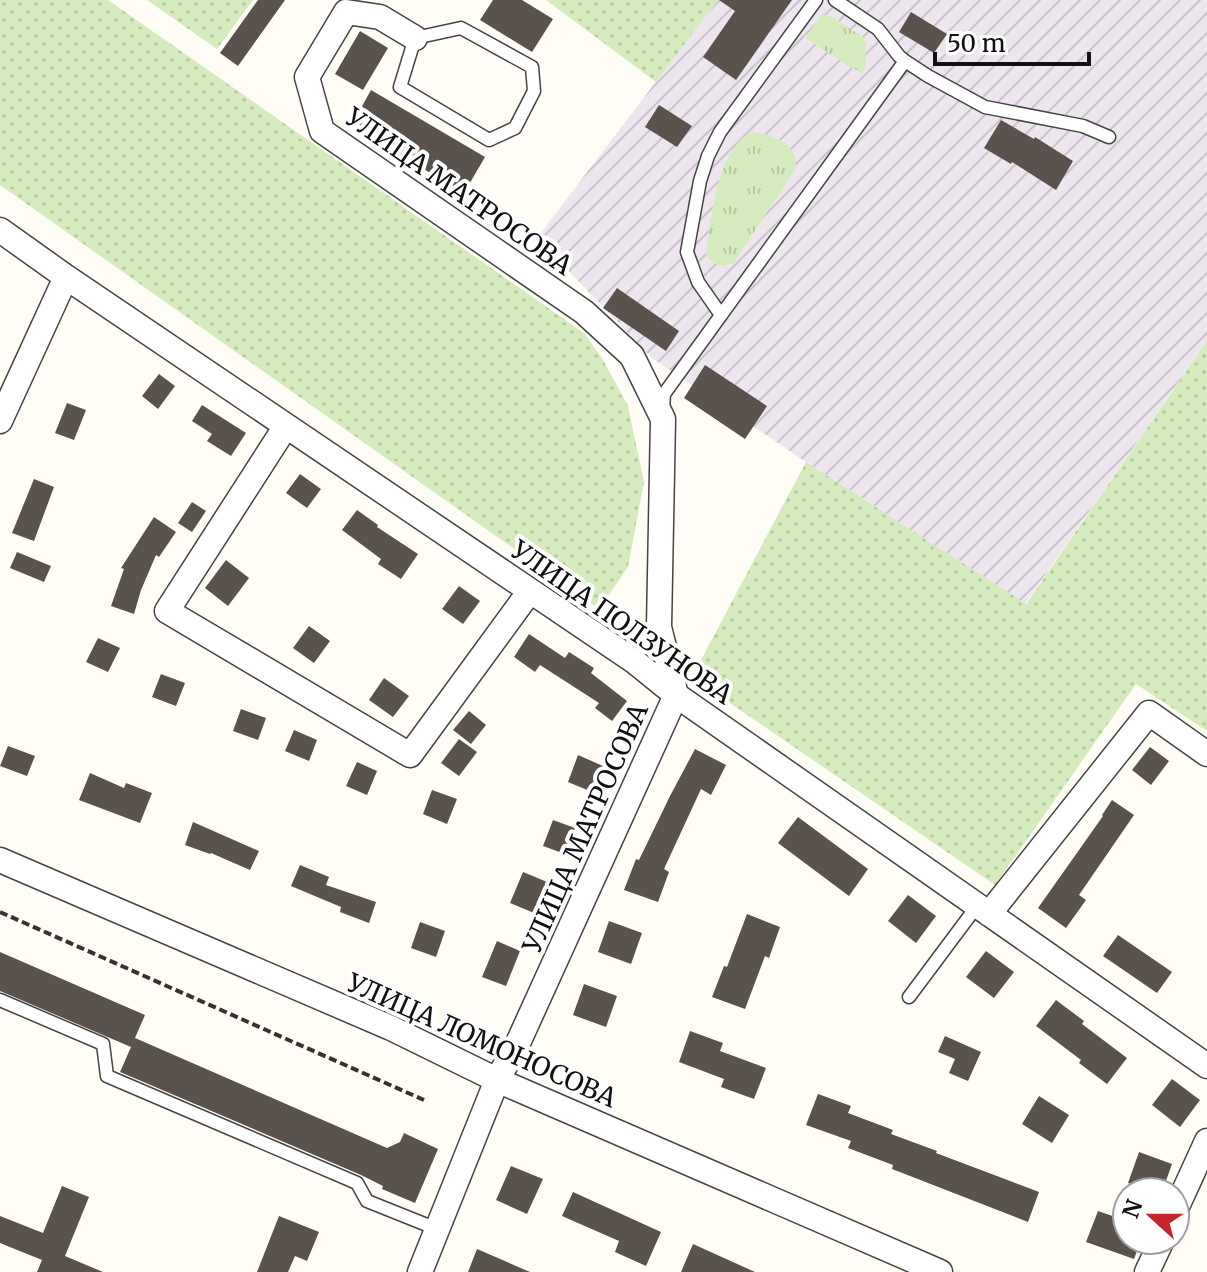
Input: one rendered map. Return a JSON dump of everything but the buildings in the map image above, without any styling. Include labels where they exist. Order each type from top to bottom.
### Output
[{"type":"street","name":"УЛИЦА МАТРОСОВА","points":[[415,38],[380,17],[346,12],[307,77],[322,131],[584,312],[632,356],[663,419],[659,627],[676,695],[518,1043],[497,1080],[420,1272]]},
{"type":"street","name":"УЛИЦА ПОЛЗУНОВА","points":[[0,230],[634,661],[676,695],[1207,1066]]},
{"type":"street","points":[[0,421],[66,277]]},
{"type":"street","points":[[286,426],[167,611],[410,755],[530,591]]},
{"type":"street","points":[[634,661],[659,627]]},
{"type":"street","points":[[983,910],[1149,713],[1207,754]]},
{"type":"street","name":"УЛИЦА ЛОМОНОСОВА","points":[[0,860],[391,1028],[497,1080],[940,1272]]},
{"type":"street","points":[[1191,1176],[1207,1141]]},
{"type":"lane","points":[[721,315],[698,282],[687,252],[700,181],[720,132],[816,0]]},
{"type":"lane","points":[[835,0],[878,29],[905,61],[985,107],[1083,126],[1109,137]]},
{"type":"lane","points":[[461,28],[532,67],[534,91],[515,128],[489,140],[400,87],[415,38],[461,28]]},
{"type":"lane","points":[[663,419],[664,394],[905,61]]},
{"type":"lane","points":[[909,997],[983,910]]},
{"type":"lane","points":[[0,1000],[103,1044],[107,1076],[357,1183],[367,1201],[437,1229]]},
{"type":"path","points":[[0,912],[424,1100]]},
{"type":"shaded area","points":[[718,0],[1207,0],[1207,341],[1025,604],[652,358],[537,238]]},
{"type":"green space","points":[[0,0],[108,0],[584,333],[602,358],[628,406],[644,482],[628,567],[599,609],[0,185]]},
{"type":"green space","points":[[147,0],[253,0],[217,49]]},
{"type":"green space","points":[[546,0],[718,0],[656,82]]},
{"type":"green space","points":[[822,14],[865,38],[866,65],[862,74],[805,38]]},
{"type":"green space","points":[[750,132],[775,138],[789,147],[795,170],[733,264],[717,265],[706,254],[717,187],[729,155]]},
{"type":"green space","points":[[1207,341],[1207,731],[1136,684],[995,885],[692,677],[806,462],[1026,604]]}]
